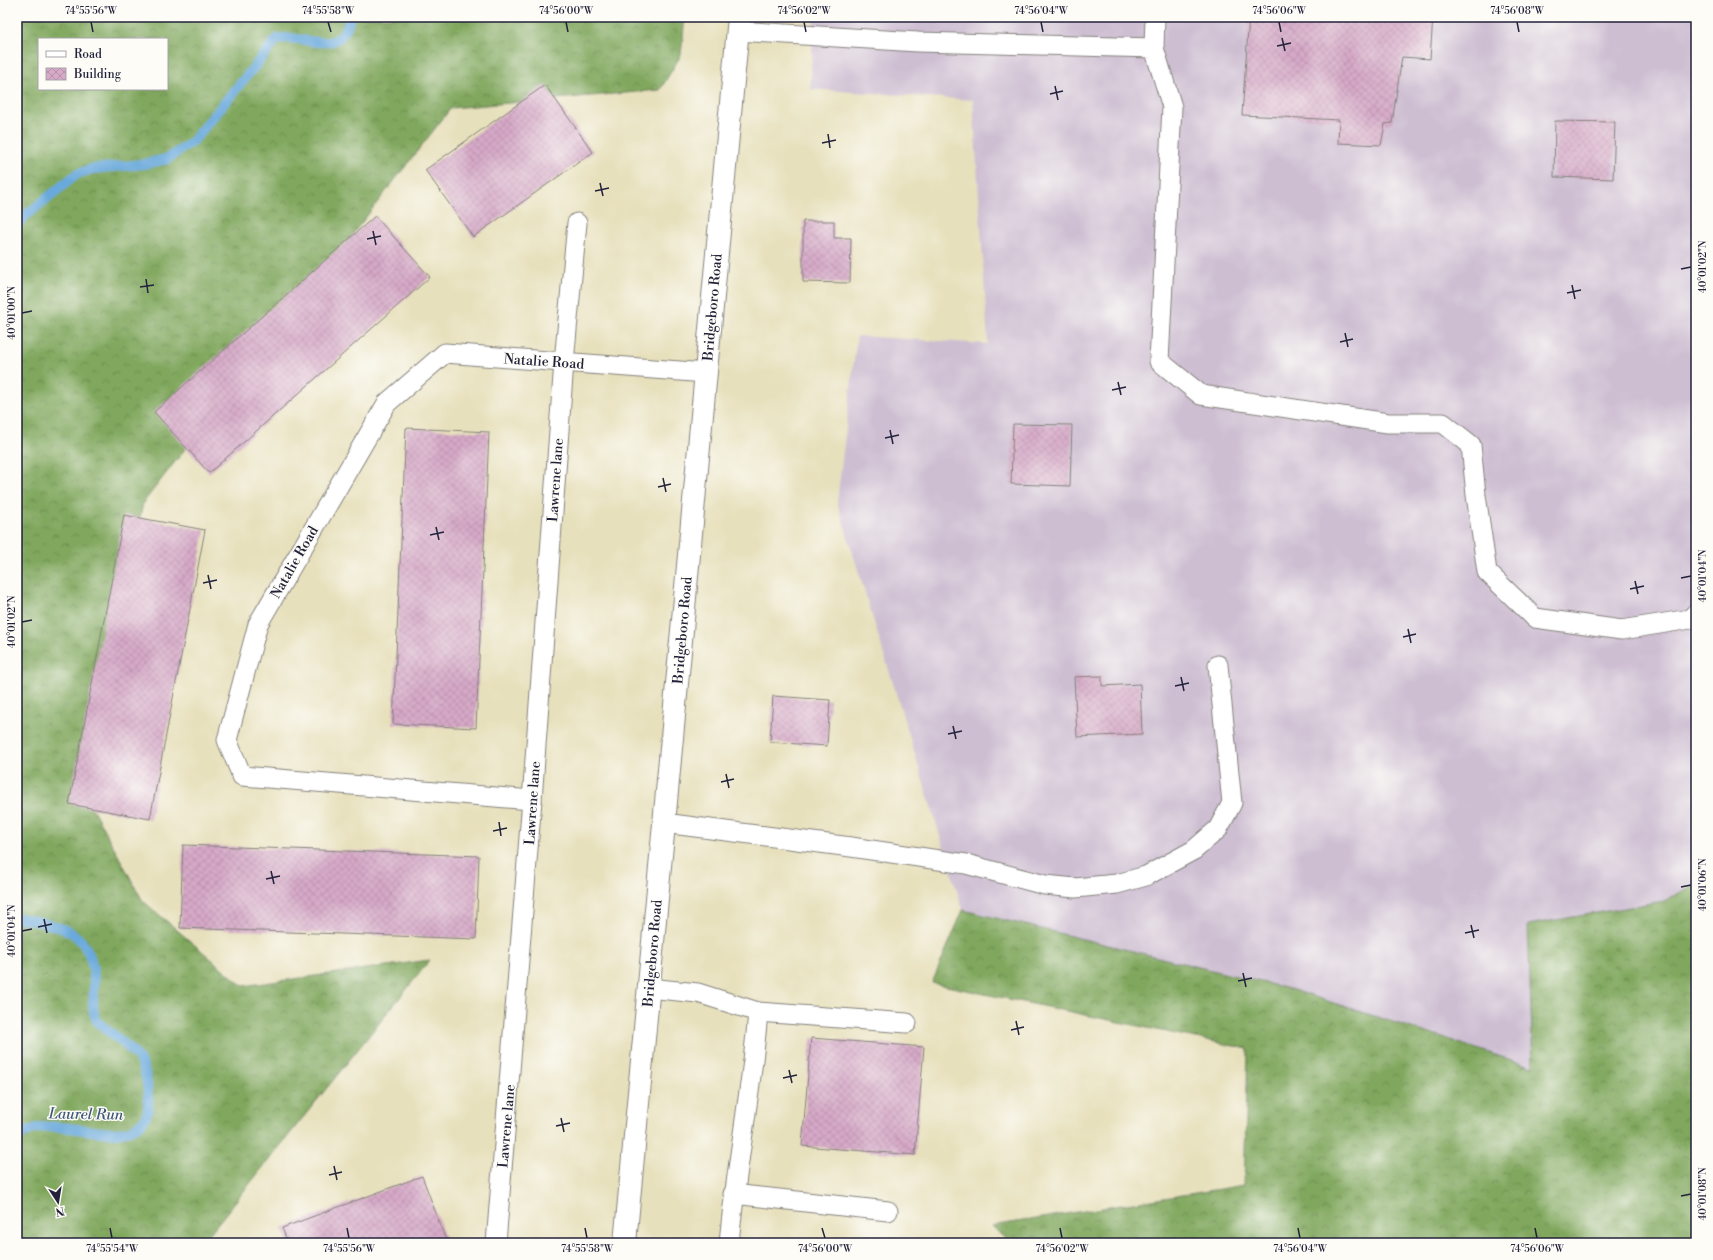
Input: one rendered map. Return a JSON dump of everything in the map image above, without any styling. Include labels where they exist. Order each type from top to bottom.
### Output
[{"type":"main road","name":"Bridgeboro Road","points":[[625,1243],[739,24]]},
{"type":"lane","points":[[1155,17],[1154,48],[1172,107],[1160,361],[1201,395],[1388,424],[1443,423],[1472,445],[1476,495],[1487,572],[1535,618],[1622,630],[1690,618],[1696,613]]},
{"type":"lane","points":[[739,24],[918,42],[1154,48]]},
{"type":"lane","name":"Lawrene lane","points":[[496,1243],[532,800],[564,362],[578,223]]},
{"type":"lane","name":"Natalie Road","points":[[532,800],[242,776],[227,740],[258,624],[387,403],[445,353],[706,373]]},
{"type":"lane","points":[[664,823],[851,847],[966,864],[1045,885],[1082,887],[1117,884],[1146,876],[1194,850],[1218,828],[1232,803],[1218,666]]},
{"type":"lane","points":[[648,988],[698,993],[758,1012],[907,1023]]},
{"type":"lane","points":[[728,1243],[733,1194],[754,1058],[758,1012]]},
{"type":"lane","points":[[733,1194],[888,1211]]},
{"type":"shaded area","points":[[814,17],[1696,17],[1696,884],[1664,901],[1528,925],[1533,1067],[1290,989],[963,910],[837,502],[857,336],[988,344],[973,100],[810,89]]},
{"type":"green space","points":[[17,17],[685,17],[681,55],[660,90],[451,108],[143,503],[84,793],[143,901],[243,986],[430,960],[202,1243],[17,1243]]},
{"type":"green space","points":[[1696,884],[1696,1243],[1009,1243],[992,1226],[1244,1185],[1248,1049],[932,983],[963,910],[1290,989],[1533,1067],[1528,925],[1664,901]]},
{"type":"building","points":[[1249,17],[1433,17],[1430,59],[1402,57],[1392,123],[1385,124],[1381,145],[1338,143],[1339,120],[1242,115]]},
{"type":"building","points":[[545,85],[593,152],[473,237],[425,170]]},
{"type":"building","points":[[1555,121],[1615,122],[1613,179],[1554,177]]},
{"type":"building","points":[[375,216],[430,277],[209,473],[154,412]]},
{"type":"building","points":[[803,221],[834,221],[834,238],[851,238],[850,283],[803,282]]},
{"type":"building","points":[[1013,424],[1072,425],[1070,486],[1011,484]]},
{"type":"building","points":[[406,428],[489,432],[476,728],[393,724]]},
{"type":"building","points":[[124,515],[205,530],[150,819],[69,804]]},
{"type":"building","points":[[1102,676],[1102,686],[1140,684],[1142,734],[1077,737],[1074,677]]},
{"type":"building","points":[[773,696],[830,700],[827,746],[770,742]]},
{"type":"building","points":[[183,845],[479,856],[476,939],[180,928]]},
{"type":"building","points":[[811,1038],[924,1047],[915,1155],[802,1146]]},
{"type":"building","points":[[422,1176],[447,1243],[288,1243],[282,1228]]},
{"type":"waterway","points":[[17,225],[25,216],[77,174],[92,169],[144,164],[167,159],[193,141],[277,39],[288,38],[330,42],[338,38],[345,30],[350,17]]},
{"type":"waterway","name":"Laurel Run","points":[[17,917],[66,930],[73,934],[84,945],[92,964],[94,985],[93,1006],[96,1019],[101,1025],[127,1046],[138,1059],[145,1074],[148,1101],[148,1108],[145,1118],[131,1130],[116,1133],[64,1127],[46,1127],[30,1130],[17,1139]]}]
